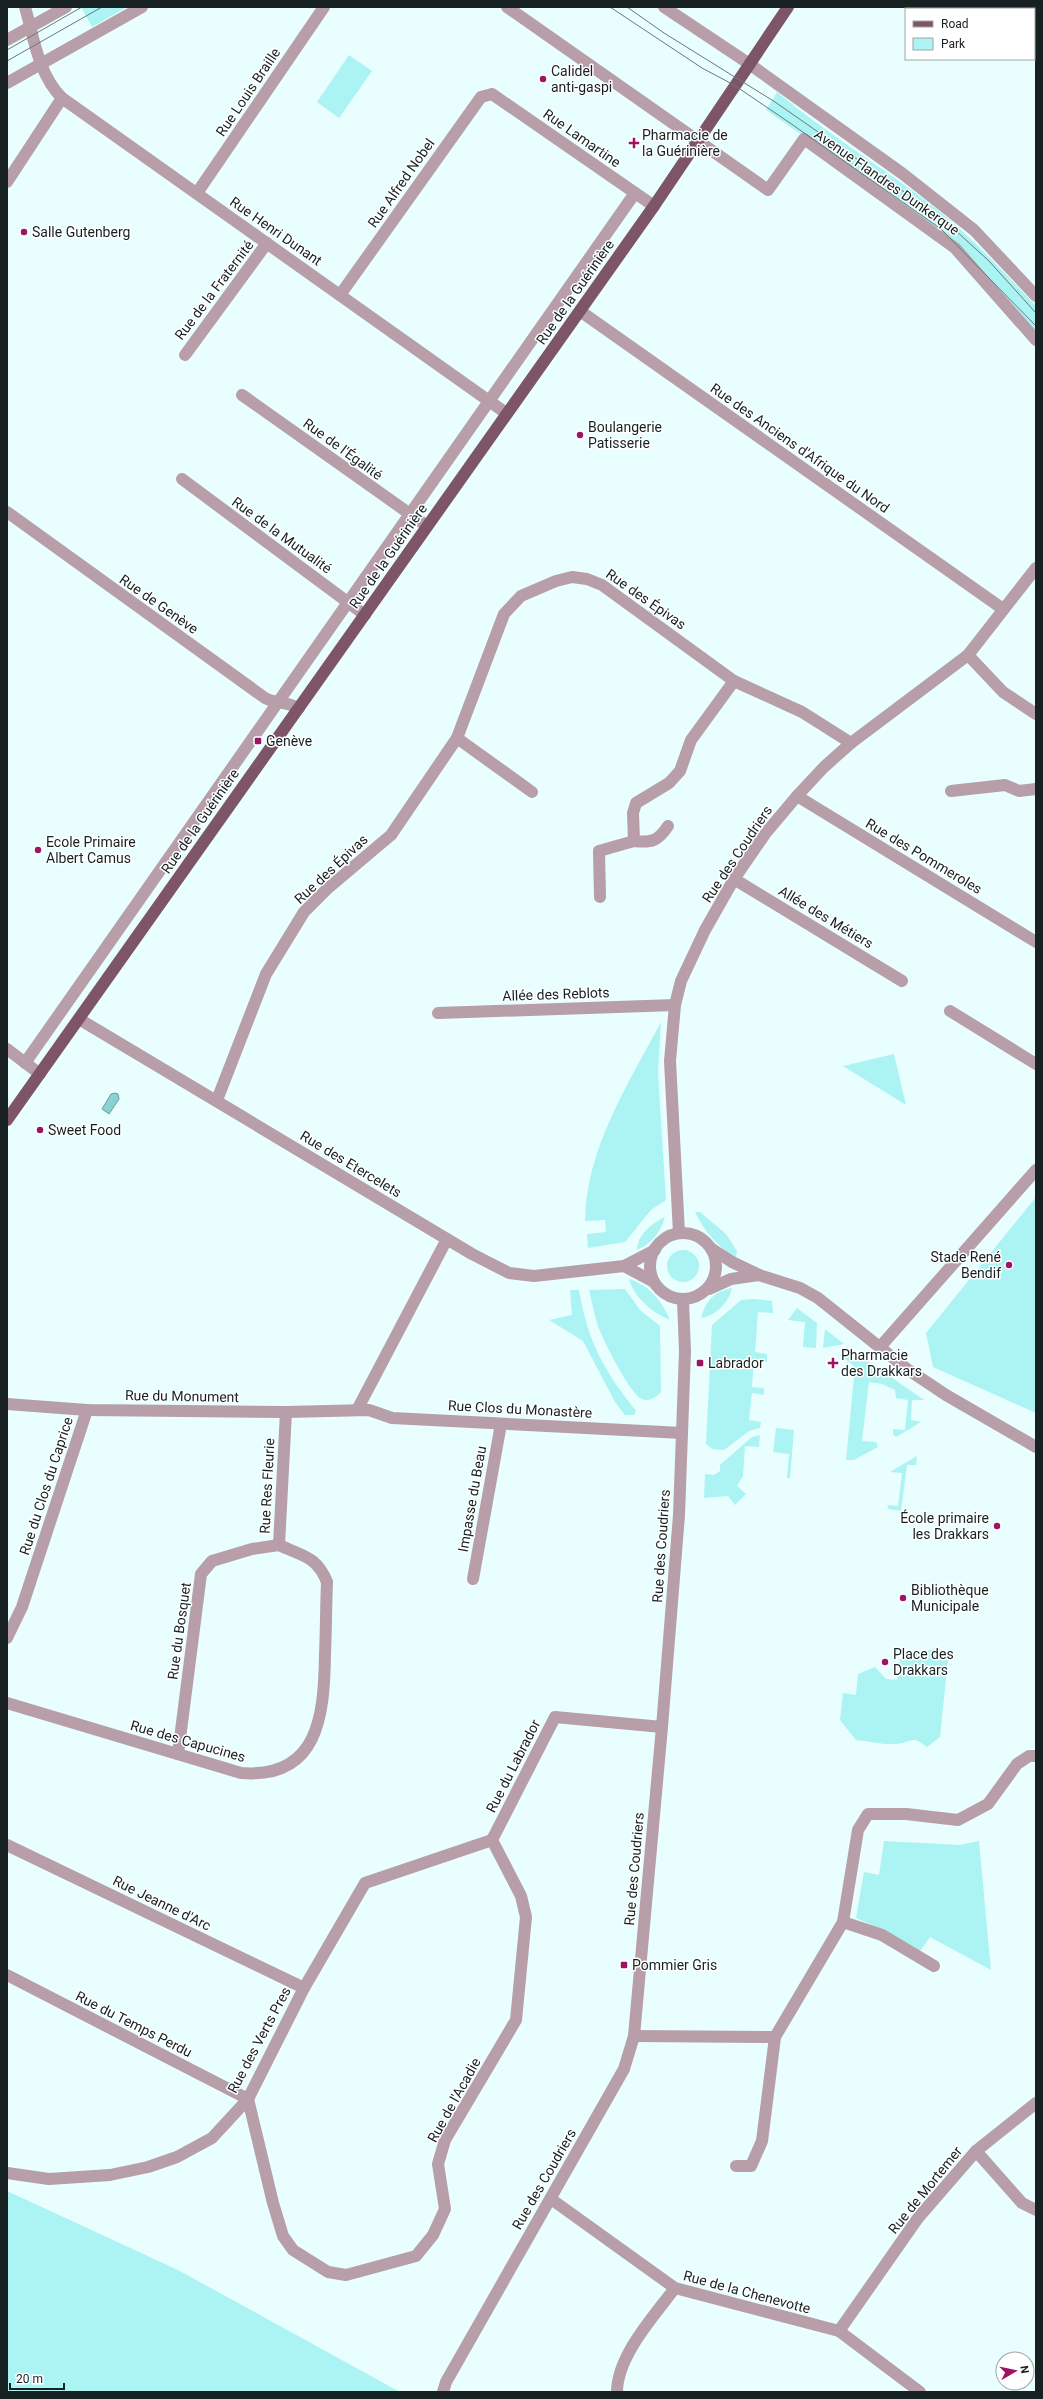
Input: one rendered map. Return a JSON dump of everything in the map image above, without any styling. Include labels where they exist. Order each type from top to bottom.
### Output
[{"type":"main road","name":"Rue de la Guérinière","points":[[7,1120],[654,206],[748,63],[788,7]]},
{"type":"street","name":"Rue Henri Dunant","points":[[25,7],[29,28],[41,63],[52,87],[62,98],[506,413]]},
{"type":"street","points":[[7,40],[29,28],[45,12],[66,7]]},
{"type":"street","points":[[7,83],[142,7]]},
{"type":"street","name":"Rue Louis Braille","points":[[197,193],[324,7]]},
{"type":"street","points":[[507,7],[698,140]]},
{"type":"street","name":"Avenue Flandres Dunkerque","points":[[664,7],[748,63],[903,174],[974,230],[1036,296]]},
{"type":"street","name":"Rue Lamartine","points":[[492,94],[654,206]]},
{"type":"street","name":"Rue Alfred Nobel","points":[[340,295],[481,97],[492,94]]},
{"type":"street","points":[[7,182],[62,98]]},
{"type":"street","name":"Avenue Flandres Dunkerque","points":[[698,140],[768,190],[804,139],[955,248],[1036,340]]},
{"type":"street","points":[[25,1063],[635,193]]},
{"type":"street","name":"Rue de la Fraternité","points":[[185,354],[268,243]]},
{"type":"street","name":"Rue des Anciens d'Afrique du Nord","points":[[580,311],[1003,609]]},
{"type":"street","name":"Rue de l'Égalité","points":[[242,395],[409,515],[427,526]]},
{"type":"street","name":"Rue de la Mutualité","points":[[182,479],[365,615]]},
{"type":"street","name":"Rue de Genève","points":[[7,512],[265,698],[273,702],[287,702],[299,708]]},
{"type":"street","name":"Rue des Coudriers","points":[[679,1233],[670,1061],[675,1005],[681,981],[702,936],[734,879],[765,834],[797,796],[824,767],[851,743],[968,655],[1036,568]]},
{"type":"street","name":"Rue des Épivas","points":[[217,1100],[266,974],[304,912],[327,889],[390,835],[457,738],[504,614],[521,596],[531,590],[572,577],[587,579],[602,585],[734,681],[802,712],[851,743]]},
{"type":"street","points":[[968,655],[1003,692],[1036,714]]},
{"type":"street","points":[[634,841],[633,812],[636,803],[669,783],[680,771],[692,740],[734,681]]},
{"type":"street","points":[[457,738],[532,792]]},
{"type":"street","points":[[951,792],[1005,785],[1020,791],[1036,789]]},
{"type":"street","name":"Rue des Pommeroles","points":[[797,796],[1036,942]]},
{"type":"street","points":[[600,897],[599,851],[634,841],[652,842],[659,839],[668,826]]},
{"type":"street","name":"Allée des Métiers","points":[[734,879],[902,981]]},
{"type":"street","name":"Allée des Reblots","points":[[438,1012],[675,1005]]},
{"type":"street","points":[[950,1010],[1036,1064]]},
{"type":"street","name":"Rue des Etercelets","points":[[79,1019],[217,1100],[447,1239],[509,1273],[522,1275],[624,1266],[654,1250]]},
{"type":"street","points":[[7,1049],[40,1074]]},
{"type":"street","points":[[880,1347],[1036,1170]]},
{"type":"street","points":[[654,1282],[650,1264],[654,1250],[667,1237],[679,1233],[700,1237],[712,1249],[732,1262],[759,1275],[800,1288],[818,1298],[907,1369],[958,1404],[1036,1447]]},
{"type":"street","points":[[357,1410],[447,1239]]},
{"type":"street","points":[[707,1291],[714,1280],[717,1269],[716,1258],[712,1249]]},
{"type":"street","points":[[624,1266],[654,1282],[667,1296],[683,1300],[701,1296],[707,1291],[731,1279],[759,1275]]},
{"type":"street","name":"Rue des Coudriers","points":[[443,2392],[446,2382],[624,2069],[634,2036],[662,1727],[679,1515],[685,1325],[683,1300]]},
{"type":"street","name":"Rue du Monument","points":[[7,1404],[87,1410],[286,1412],[357,1410]]},
{"type":"street","name":"Rue du Clos du Caprice","points":[[7,1638],[22,1607],[87,1410]]},
{"type":"street","name":"Rue Clos du Monastère","points":[[357,1410],[369,1410],[392,1418],[682,1433]]},
{"type":"street","name":"Rue Res Fleurie","points":[[286,1412],[279,1545],[313,1559],[322,1568],[327,1582]]},
{"type":"street","name":"Impasse du Beau","points":[[473,1579],[501,1424]]},
{"type":"street","name":"Rue du Bosquet","points":[[178,1754],[201,1574],[212,1561],[252,1549],[279,1545]]},
{"type":"street","name":"Rue des Capucines","points":[[7,1703],[241,1773],[272,1773],[288,1764],[308,1747],[320,1719],[324,1689],[327,1582]]},
{"type":"street","name":"Rue du Labrador","points":[[492,1840],[555,1717],[662,1727]]},
{"type":"street","points":[[736,2166],[751,2166],[762,2141],[775,2037],[843,1922],[858,1830],[868,1814],[906,1814],[958,1820],[988,1804],[1017,1764],[1029,1756],[1036,1756]]},
{"type":"street","name":"Rue des Verts Pres","points":[[7,2173],[49,2179],[110,2175],[148,2167],[177,2156],[212,2138],[248,2099],[304,1988],[366,1883],[492,1840]]},
{"type":"street","name":"Rue de l'Acadie","points":[[248,2099],[273,2203],[283,2236],[293,2250],[328,2272],[346,2274],[416,2256],[433,2234],[445,2209],[438,2164],[445,2140],[516,2020],[526,1917],[521,1896],[492,1840]]},
{"type":"street","name":"Rue Jeanne d'Arc","points":[[7,1845],[304,1988]]},
{"type":"street","points":[[843,1922],[882,1935],[934,1966]]},
{"type":"street","name":"Rue du Temps Perdu","points":[[7,1975],[248,2099]]},
{"type":"street","points":[[634,2036],[775,2037]]},
{"type":"street","name":"Rue de Mortemer","points":[[839,2331],[918,2218],[976,2151],[1036,2103]]},
{"type":"street","points":[[976,2151],[1022,2203],[1036,2210]]},
{"type":"street","name":"Rue de la Chenevotte","points":[[551,2199],[675,2288],[839,2331],[920,2392]]},
{"type":"street","points":[[617,2392],[620,2374],[634,2343],[675,2288]]},
{"type":"green space","points":[[81,7],[127,7],[92,27]]},
{"type":"green space","points":[[349,55],[372,71],[339,118],[317,102]]},
{"type":"green space","points":[[777,92],[833,135],[929,203],[971,240],[1036,306],[1036,333],[918,216],[766,110]]},
{"type":"green space","points":[[661,1022],[658,1073],[666,1200],[651,1210],[625,1242],[588,1248],[587,1234],[606,1232],[605,1220],[585,1221],[587,1194],[601,1143],[623,1093]]},
{"type":"green space","points":[[894,1054],[906,1105],[843,1066]]},
{"type":"green space","name":"Stade René Bendif","points":[[1036,1197],[1036,1413],[933,1367],[926,1333]]},
{"type":"green space","points":[[695,1212],[700,1212],[726,1234],[737,1251],[736,1258],[723,1249],[712,1238]]},
{"type":"green space","points":[[665,1217],[661,1228],[655,1237],[637,1250],[640,1239],[646,1230]]},
{"type":"green space","points":[[680,1250],[686,1250],[695,1254],[699,1266],[695,1278],[686,1282],[680,1282],[671,1278],[667,1269],[667,1263],[671,1254]]},
{"type":"green space","points":[[629,1279],[643,1285],[659,1300],[670,1320],[645,1304],[635,1292]]},
{"type":"green space","points":[[732,1288],[728,1299],[721,1308],[711,1315],[701,1318],[705,1306],[712,1298],[720,1292]]},
{"type":"green space","points":[[625,1289],[640,1310],[660,1326],[661,1392],[650,1399],[645,1400],[637,1395],[617,1366],[598,1326],[589,1290]]},
{"type":"green space","points":[[570,1290],[579,1290],[587,1325],[598,1354],[614,1382],[636,1411],[634,1415],[625,1415],[615,1402],[583,1341],[549,1320],[572,1315]]},
{"type":"green space","points":[[754,1299],[772,1301],[773,1313],[758,1312],[755,1352],[767,1354],[767,1362],[754,1361],[752,1387],[764,1388],[764,1395],[752,1393],[749,1420],[761,1422],[760,1428],[749,1431],[724,1450],[712,1449],[706,1444],[712,1325],[741,1300]]},
{"type":"green space","points":[[797,1308],[817,1323],[816,1348],[803,1347],[805,1322],[788,1320]]},
{"type":"green space","points":[[825,1329],[844,1344],[823,1348]]},
{"type":"green space","points":[[852,1350],[924,1400],[912,1400],[911,1420],[921,1422],[896,1437],[893,1434],[893,1429],[905,1430],[908,1400],[896,1398],[895,1390],[882,1384],[869,1382],[862,1441],[876,1442],[878,1447],[854,1460],[846,1460],[855,1367],[844,1358]]},
{"type":"green space","points":[[776,1428],[794,1430],[790,1478],[787,1478],[789,1454],[773,1452]]},
{"type":"green space","points":[[760,1435],[759,1447],[745,1446],[743,1476],[737,1486],[746,1494],[735,1505],[728,1496],[704,1498],[705,1474],[714,1475],[720,1471],[720,1465],[752,1437]]},
{"type":"green space","points":[[917,1456],[916,1465],[907,1465],[901,1511],[889,1509],[887,1505],[898,1506],[902,1473],[890,1472]]},
{"type":"green space","points":[[936,1648],[948,1659],[940,1737],[927,1747],[914,1740],[891,1744],[856,1740],[840,1720],[843,1693],[856,1695],[858,1674],[875,1667],[886,1679],[897,1680],[900,1659]]},
{"type":"green space","points":[[884,1841],[960,1845],[979,1841],[991,1970],[930,1937],[921,1950],[917,1951],[887,1932],[856,1918],[864,1872],[879,1875]]},
{"type":"green space","points":[[7,2191],[178,2270],[400,2392],[7,2392]]},
{"type":"shaded area","points":[[111,1094],[118,1094],[119,1099],[109,1114],[102,1109]]},
{"type":"tram line","points":[[7,50],[82,7]]},
{"type":"tram line","points":[[7,61],[102,7]]},
{"type":"tram line","points":[[610,7],[702,68],[734,85],[941,229],[1036,326]]},
{"type":"tram line","points":[[627,7],[664,33],[775,102],[943,219],[989,261],[1036,313]]},
{"type":"place","name":"Calidel anti-gaspi","points":[[543,79]]},
{"type":"place","name":"Pharmacie de la Guérinière","points":[[634,143]]},
{"type":"place","name":"Salle Gutenberg","points":[[24,232]]},
{"type":"place","name":"Boulangerie Patisserie","points":[[580,435]]},
{"type":"place","name":"Genève","points":[[258,741]]},
{"type":"place","name":"Ecole Primaire Albert Camus","points":[[38,850]]},
{"type":"place","name":"Sweet Food","points":[[40,1130]]},
{"type":"place","name":"Stade René Bendif","points":[[1009,1265]]},
{"type":"place","name":"Labrador","points":[[700,1363]]},
{"type":"place","name":"Pharmacie des Drakkars","points":[[833,1363]]},
{"type":"place","name":"École primaire les Drakkars","points":[[997,1526]]},
{"type":"place","name":"Bibliothèque Municipale","points":[[903,1598]]},
{"type":"place","name":"Place des Drakkars","points":[[885,1662]]},
{"type":"place","name":"Pommier Gris","points":[[624,1965]]}]
